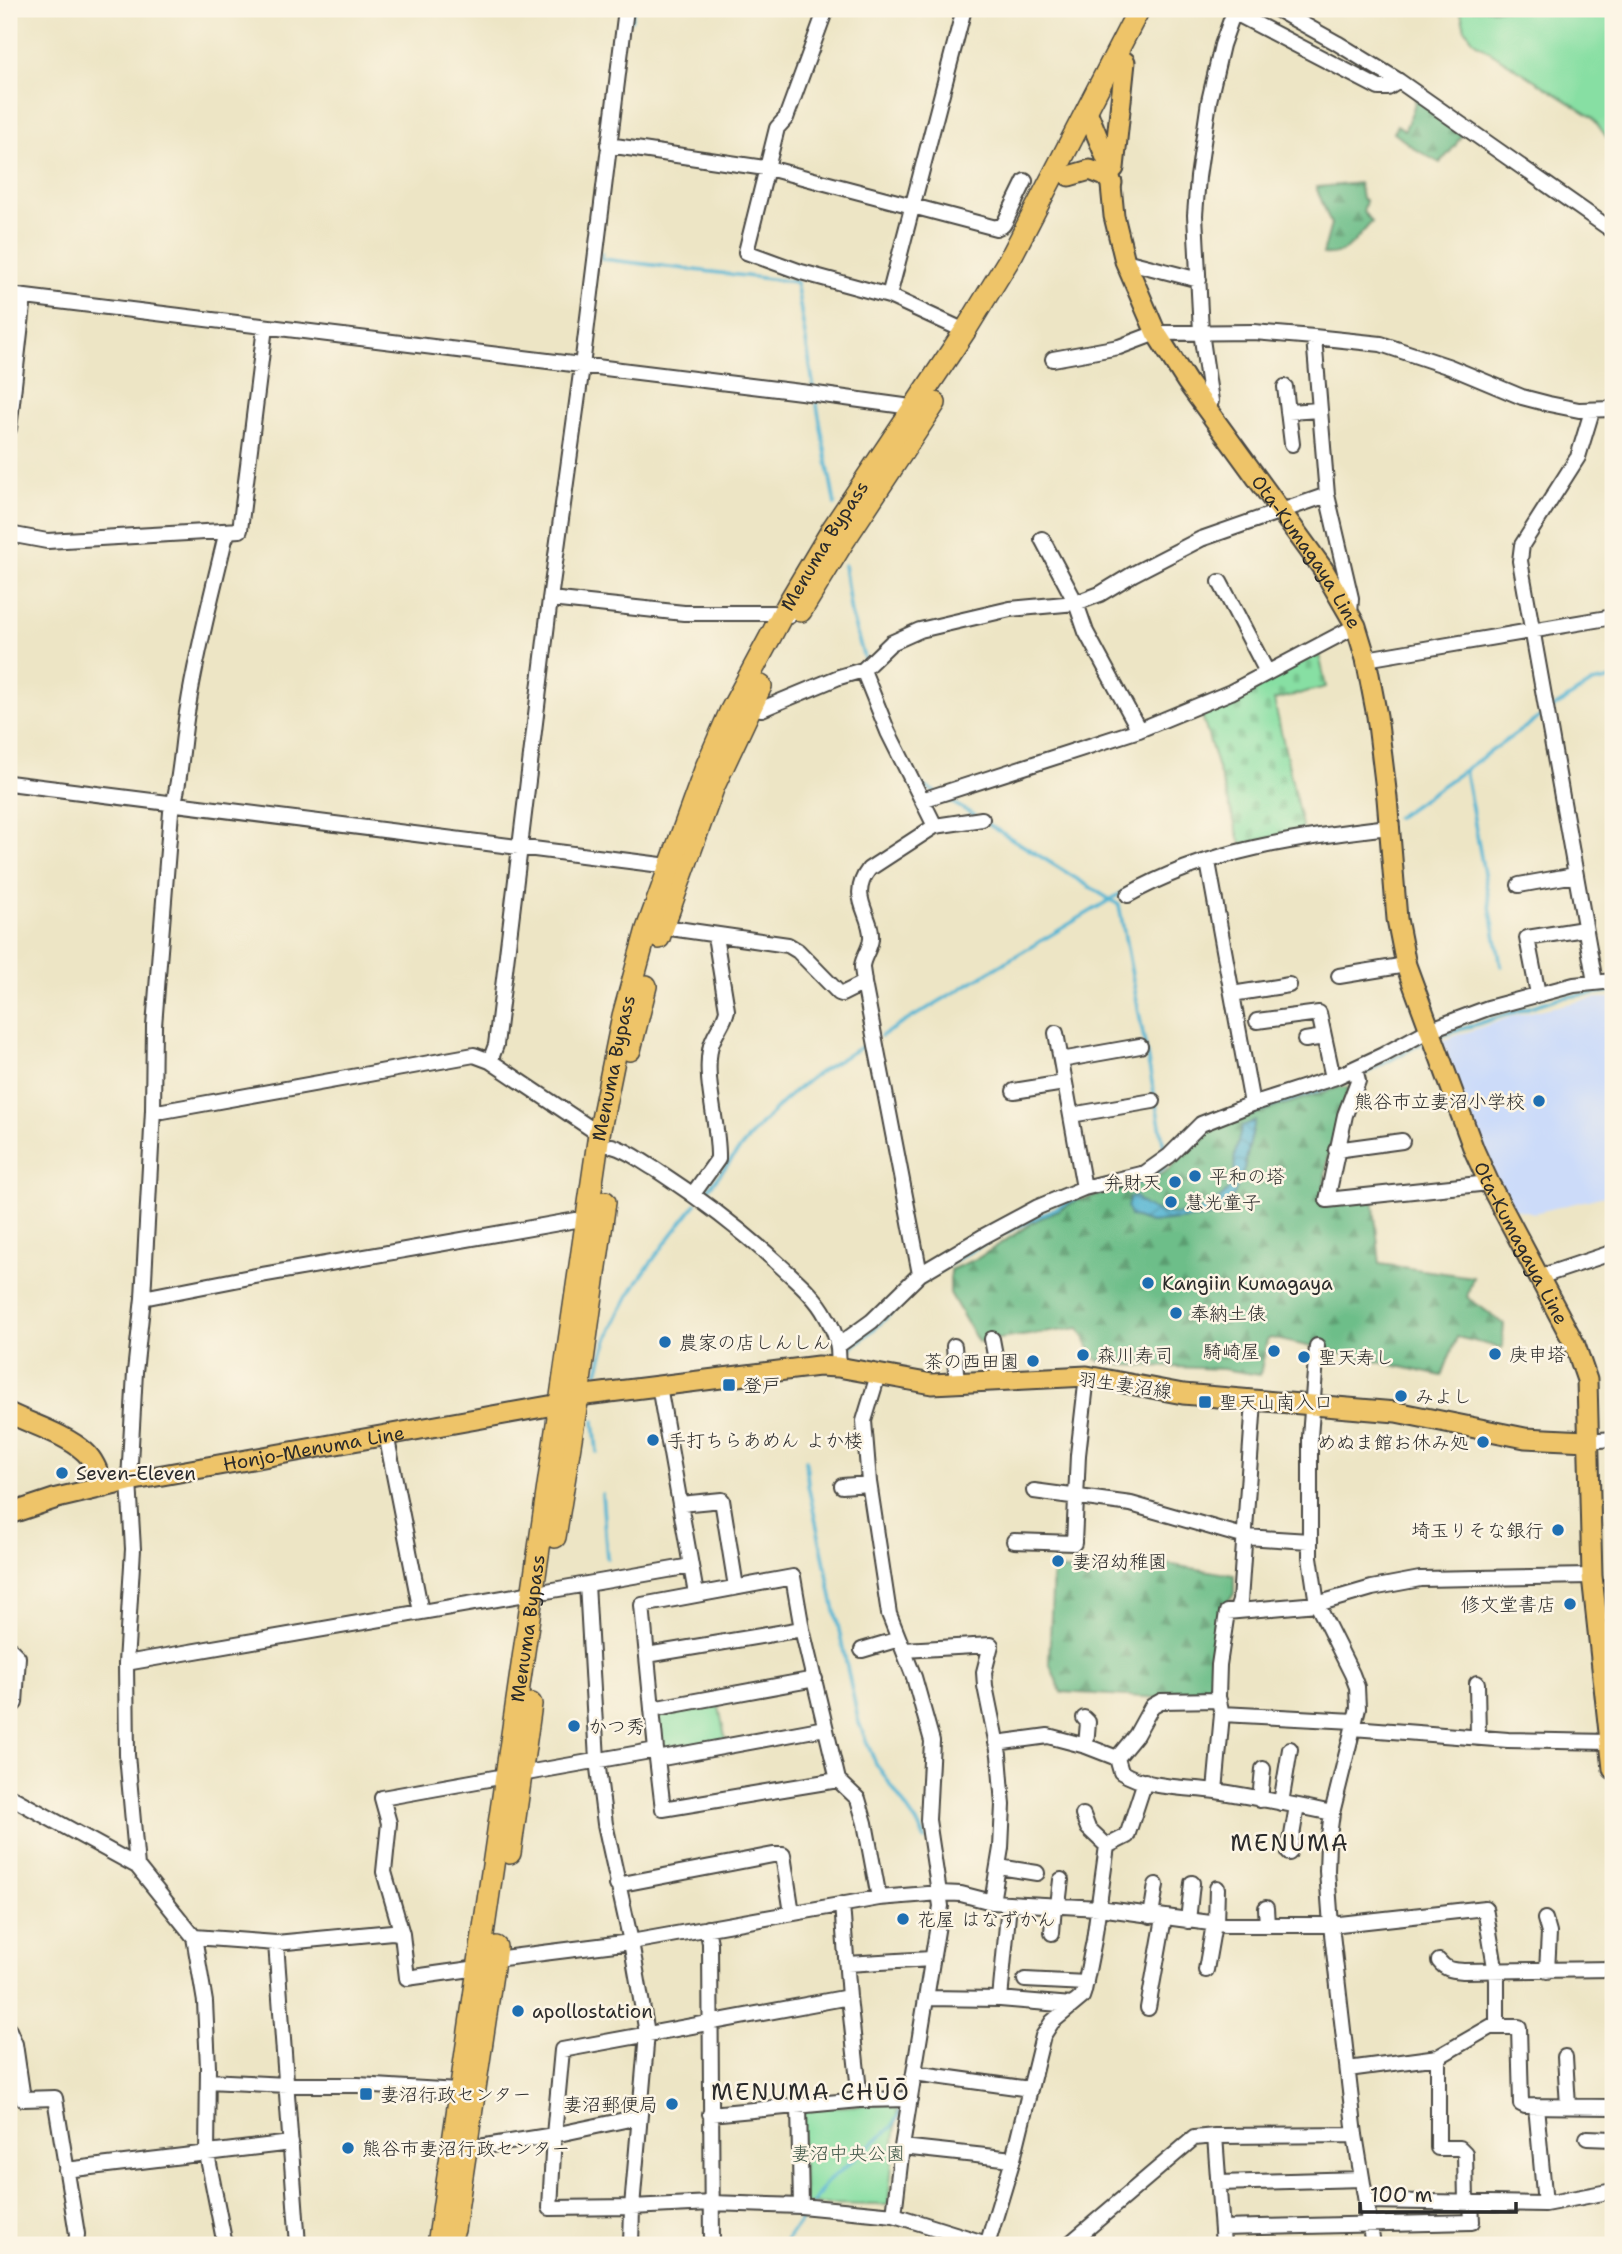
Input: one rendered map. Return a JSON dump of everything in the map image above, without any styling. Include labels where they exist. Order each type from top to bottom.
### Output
[{"type":"highway","name":"Menuma Bypass","points":[[569,1400],[587,1221],[606,1140],[663,927],[714,786],[790,616],[833,528],[920,413],[1015,278],[1069,176],[1090,120],[1139,9]]},
{"type":"highway","name":"Menuma Bypass","points":[[920,413],[965,331],[1125,62],[1152,9]]},
{"type":"highway","name":"Menuma Bypass","points":[[452,2245],[466,2149],[486,1964],[627,1004],[647,929],[668,866],[706,767],[730,712],[790,616]]},
{"type":"highway","name":"Menuma Bypass","points":[[438,2245],[458,2091],[486,1964]]},
{"type":"main road","points":[[1112,183],[1125,62]]},
{"type":"main road","name":"Ota-Kumagaya Line","points":[[1090,120],[1106,155],[1112,183],[1114,216],[1125,261],[1156,333],[1208,411],[1323,569],[1353,621],[1366,659],[1377,716],[1397,919],[1406,965],[1460,1116],[1489,1183],[1575,1345],[1585,1370],[1588,1394],[1592,1576],[1613,1769]]},
{"type":"main road","points":[[1069,176],[1090,170],[1105,176],[1112,183]]},
{"type":"main road","name":"羽生妻沼線","points":[[569,1400],[794,1368],[838,1367],[932,1384],[1087,1376],[1183,1394],[1403,1413],[1535,1439],[1587,1441]]},
{"type":"main road","name":"Honjo-Menuma Line","points":[[9,1514],[129,1481],[569,1400]]},
{"type":"main road","points":[[9,1413],[72,1443],[86,1453],[96,1466],[104,1487]]},
{"type":"street","points":[[490,1061],[496,1045],[626,9]]},
{"type":"street","points":[[826,9],[786,118],[776,128],[746,252],[801,272],[889,296],[965,331]]},
{"type":"street","points":[[889,296],[964,9]]},
{"type":"street","points":[[1276,9],[1399,81],[1613,231]]},
{"type":"street","points":[[1208,411],[1211,401],[1201,332],[1195,215],[1209,101],[1222,45],[1232,17],[1239,15],[1379,88],[1388,88],[1399,81]]},
{"type":"street","points":[[608,145],[766,167],[999,228],[1006,220],[1025,181]]},
{"type":"street","points":[[1125,261],[1199,280]]},
{"type":"street","points":[[9,295],[822,395],[920,413]]},
{"type":"street","points":[[9,429],[24,297]]},
{"type":"street","points":[[9,534],[47,541],[240,530],[265,327]]},
{"type":"street","points":[[1052,359],[1119,348],[1156,333],[1254,332],[1314,337],[1381,344],[1522,397],[1549,404],[1592,411],[1613,409]]},
{"type":"street","points":[[922,800],[1139,730],[1231,692],[1353,621],[1351,598],[1327,495],[1314,337]]},
{"type":"street","points":[[1285,387],[1292,444]]},
{"type":"street","points":[[1288,412],[1320,410]]},
{"type":"street","points":[[1592,411],[1578,457],[1522,545],[1520,561],[1595,982]]},
{"type":"street","points":[[749,707],[762,709],[839,677],[863,670],[891,643],[920,630],[1010,609],[1076,603],[1100,594],[1201,539],[1327,495]]},
{"type":"street","points":[[137,1866],[127,1755],[126,1663],[133,1549],[129,1481],[135,1372],[143,1298],[153,1110],[154,1026],[171,813],[191,686],[229,531]]},
{"type":"street","points":[[1042,539],[1076,603],[1086,632],[1139,730]]},
{"type":"street","points":[[1220,582],[1267,672]]},
{"type":"street","points":[[550,599],[684,613],[790,616]]},
{"type":"street","points":[[1366,659],[1613,617]]},
{"type":"street","points":[[863,670],[888,732],[935,825]]},
{"type":"street","points":[[9,783],[668,866]]},
{"type":"street","points":[[920,1274],[864,984],[862,965],[871,940],[870,928],[861,906],[863,878],[869,869],[935,825],[982,819]]},
{"type":"street","points":[[1128,895],[1170,873],[1208,862],[1275,845],[1390,827]]},
{"type":"street","points":[[1208,862],[1252,1104]]},
{"type":"street","points":[[1519,885],[1575,875]]},
{"type":"street","points":[[663,927],[788,945],[798,951],[839,993],[864,984]]},
{"type":"street","points":[[1538,994],[1527,938],[1584,929]]},
{"type":"street","points":[[693,1194],[718,1159],[709,1057],[713,1039],[725,1019],[727,1010],[715,936]]},
{"type":"street","points":[[1339,975],[1406,965]]},
{"type":"street","points":[[839,1345],[872,1321],[920,1274],[1010,1222],[1084,1188],[1145,1173],[1169,1156],[1201,1124],[1252,1104],[1333,1078],[1357,1075],[1432,1039],[1488,1008],[1538,994],[1613,981]]},
{"type":"street","points":[[1232,995],[1289,985]]},
{"type":"street","points":[[1257,1021],[1319,1013],[1333,1078]]},
{"type":"street","points":[[1056,1033],[1084,1188]]},
{"type":"street","points":[[1305,1040],[1324,1037]]},
{"type":"street","points":[[1061,1060],[1140,1046]]},
{"type":"street","points":[[153,1110],[163,1111],[474,1055],[490,1061],[606,1140],[693,1194],[740,1230],[805,1288],[825,1314],[839,1345],[838,1367]]},
{"type":"street","points":[[1357,1075],[1336,1150],[1327,1200],[1489,1183]]},
{"type":"street","points":[[1014,1091],[1065,1083]]},
{"type":"street","points":[[1071,1115],[1153,1101]]},
{"type":"street","points":[[1336,1150],[1402,1141]]},
{"type":"street","points":[[143,1298],[576,1220],[587,1221]]},
{"type":"street","points":[[1539,1277],[1611,1253]]},
{"type":"street","points":[[992,1339],[1000,1382]]},
{"type":"street","points":[[954,1346],[957,1384]]},
{"type":"street","points":[[1317,1346],[1311,1404],[1309,1541],[1318,1604],[1357,1687],[1358,1707],[1332,1813],[1327,1871],[1355,2135],[1373,2245]]},
{"type":"street","points":[[878,1375],[864,1421],[860,1455],[869,1484],[889,1614],[914,1677],[932,1741],[928,1819],[946,1893],[931,1959],[894,2215]]},
{"type":"street","points":[[1014,1541],[1074,1543],[1078,1455],[1087,1376]]},
{"type":"street","points":[[659,1386],[696,1594]]},
{"type":"street","points":[[1237,1610],[1246,1537],[1254,1401]]},
{"type":"street","points":[[386,1434],[421,1612]]},
{"type":"street","points":[[1587,1441],[1613,1440]]},
{"type":"street","points":[[842,1486],[869,1484]]},
{"type":"street","points":[[1034,1491],[1131,1504],[1246,1537],[1309,1541]]},
{"type":"street","points":[[680,1504],[722,1500],[736,1587]]},
{"type":"street","points":[[126,1663],[691,1566]]},
{"type":"street","points":[[1215,1791],[1220,1707],[1219,1665],[1227,1612],[1318,1604],[1393,1583],[1420,1579],[1592,1576]]},
{"type":"street","points":[[838,1780],[663,1809],[642,1605],[793,1577],[802,1629],[838,1780],[858,1799],[879,1898]]},
{"type":"street","points":[[587,1584],[597,1760],[605,1824],[631,1942],[647,2034],[631,2245]]},
{"type":"street","points":[[647,1655],[802,1629]]},
{"type":"street","points":[[862,1650],[901,1644],[991,1645],[984,1672],[985,1686],[996,1743],[1003,1805],[999,1867],[992,1902]]},
{"type":"street","points":[[9,1648],[18,1657],[15,1703],[9,1708]]},
{"type":"street","points":[[652,1709],[815,1679]]},
{"type":"street","points":[[1477,1683],[1478,1738]]},
{"type":"street","points":[[1117,1758],[1136,1735],[1152,1706],[1161,1701],[1478,1738],[1610,1742]]},
{"type":"street","points":[[1084,1718],[1088,1722],[1086,1746]]},
{"type":"street","points":[[825,1728],[656,1755],[597,1760],[382,1798],[389,1823],[384,1872],[402,1934],[408,1978],[631,1942],[842,1903],[946,1893],[1009,1904],[1099,1908],[1215,1924],[1331,1925],[1485,1908],[1496,1972],[1497,2023],[1438,2057],[1348,2069]]},
{"type":"street","points":[[996,1743],[1040,1735],[1086,1746],[1117,1758]]},
{"type":"street","points":[[1281,1803],[1290,1749]]},
{"type":"street","points":[[1117,1758],[1121,1772],[1129,1777],[1170,1787],[1215,1791],[1332,1813]]},
{"type":"street","points":[[1260,1800],[1263,1769]]},
{"type":"street","points":[[1107,1846],[1127,1836],[1145,1781]]},
{"type":"street","points":[[9,1796],[137,1866],[194,1937],[205,2003],[207,2154],[225,2245]]},
{"type":"street","points":[[1289,1853],[1297,1806]]},
{"type":"street","points":[[1083,1815],[1088,1828],[1107,1846]]},
{"type":"street","points":[[849,1997],[562,2050],[550,2208],[711,2203],[801,2206],[894,2215],[987,2245],[1013,2159],[1043,2036],[1052,2022],[1082,1997],[1099,1908],[1107,1846]]},
{"type":"street","points":[[617,1885],[783,1855],[792,1913]]},
{"type":"street","points":[[999,1867],[1037,1873]]},
{"type":"street","points":[[1052,1933],[1061,1880]]},
{"type":"street","points":[[1188,1921],[1192,1883]]},
{"type":"street","points":[[1148,2008],[1158,1917],[1156,1885]]},
{"type":"street","points":[[1206,1970],[1215,1924],[1217,1888]]},
{"type":"street","points":[[842,1903],[860,2100]]},
{"type":"street","points":[[1000,1999],[1009,1904]]},
{"type":"street","points":[[1266,1908],[1267,1925]]},
{"type":"street","points":[[1545,1919],[1549,1933],[1547,1971]]},
{"type":"street","points":[[707,1928],[710,1943],[712,2245]]},
{"type":"street","points":[[194,1937],[276,1943],[392,1932],[402,1934]]},
{"type":"street","points":[[276,1943],[298,2245]]},
{"type":"street","points":[[847,1964],[931,1959]]},
{"type":"street","points":[[1439,1961],[1450,1970],[1496,1972],[1613,1969]]},
{"type":"street","points":[[1025,1980],[1086,1983]]},
{"type":"street","points":[[926,1998],[1000,1999],[1072,2005]]},
{"type":"street","points":[[1492,2027],[1519,2027],[1521,2104],[1613,2107]]},
{"type":"street","points":[[9,2030],[15,2044],[23,2099],[55,2098],[77,2234],[76,2245]]},
{"type":"street","points":[[1222,2228],[1472,2222],[1465,2152],[1460,2148],[1438,2148],[1438,2057]]},
{"type":"street","points":[[1566,2057],[1568,2106]]},
{"type":"street","points":[[914,2073],[1030,2089]]},
{"type":"street","points":[[208,2081],[458,2091]]},
{"type":"street","points":[[710,2114],[860,2100],[910,2099]]},
{"type":"street","points":[[799,2105],[801,2206]]},
{"type":"street","points":[[1536,2106],[1545,2204]]},
{"type":"street","points":[[466,2149],[554,2136],[639,2117]]},
{"type":"street","points":[[1068,2245],[1194,2138],[1355,2135]]},
{"type":"street","points":[[1215,2136],[1223,2245]]},
{"type":"street","points":[[1587,2138],[1613,2139]]},
{"type":"street","points":[[66,2170],[291,2143]]},
{"type":"street","points":[[902,2147],[1013,2159]]},
{"type":"street","points":[[1219,2183],[1362,2179]]},
{"type":"street","points":[[1366,2200],[1545,2204],[1613,2191]]},
{"type":"shaded area","name":"熊谷市立妻沼小学校","points":[[1595,998],[1613,998],[1613,1194],[1534,1213],[1511,1208],[1488,1161],[1441,1041],[1516,1015]]},
{"type":"green space","points":[[1460,9],[1613,9],[1613,146],[1592,117],[1475,42],[1465,29]]},
{"type":"green space","points":[[1415,99],[1461,130],[1462,134],[1455,146],[1440,163],[1394,133],[1397,125],[1405,130]]},
{"type":"green space","points":[[1359,183],[1362,198],[1366,201],[1363,212],[1372,222],[1345,249],[1323,254],[1331,224],[1316,187]]},
{"type":"green space","points":[[1318,649],[1326,687],[1274,700],[1303,831],[1241,844],[1200,709]]},
{"type":"green space","points":[[1340,1087],[1349,1087],[1328,1155],[1322,1202],[1373,1197],[1380,1264],[1473,1277],[1467,1297],[1504,1324],[1502,1348],[1457,1337],[1442,1376],[1271,1338],[1267,1340],[1260,1375],[1223,1369],[1102,1362],[1096,1359],[1079,1328],[978,1342],[950,1293],[950,1270],[978,1258],[1037,1220],[1079,1200],[1146,1183],[1168,1170],[1211,1128]]},
{"type":"green space","points":[[1136,1559],[1234,1575],[1234,1594],[1225,1604],[1212,1687],[1161,1698],[1061,1692],[1049,1662],[1053,1569],[1133,1575]]},
{"type":"green space","points":[[718,1702],[726,1742],[661,1754],[659,1712]]},
{"type":"green space","name":"妻沼中央公園","points":[[898,2103],[888,2205],[804,2204],[802,2109]]},
{"type":"water","points":[[1255,1121],[1244,1169],[1234,1195],[1216,1216],[1150,1223],[1130,1216],[1127,1207],[1130,1197],[1135,1196],[1157,1211],[1171,1214],[1199,1210],[1223,1196],[1233,1181],[1235,1153],[1242,1126]]},
{"type":"waterway","points":[[631,20],[634,9]]},
{"type":"waterway","points":[[602,254],[602,259],[796,282],[814,389]]},
{"type":"waterway","points":[[816,400],[835,505]]},
{"type":"waterway","points":[[844,565],[851,614],[865,661]]},
{"type":"waterway","points":[[1550,710],[1592,683],[1613,679]]},
{"type":"waterway","points":[[1396,818],[1544,714]]},
{"type":"waterway","points":[[1465,770],[1501,966]]},
{"type":"waterway","points":[[920,784],[935,792]]},
{"type":"waterway","points":[[944,798],[974,815]]},
{"type":"waterway","points":[[983,821],[1119,905],[1164,1147]]},
{"type":"waterway","points":[[881,1036],[1123,892]]},
{"type":"waterway","points":[[1440,1036],[1558,998],[1613,991]]},
{"type":"waterway","points":[[1362,1075],[1426,1041]]},
{"type":"waterway","points":[[705,1193],[752,1134],[792,1094],[821,1071],[870,1042]]},
{"type":"waterway","points":[[1236,1118],[1355,1078]]},
{"type":"waterway","points":[[1091,1193],[1143,1181],[1165,1167]]},
{"type":"waterway","points":[[916,1288],[973,1250],[1077,1198]]},
{"type":"waterway","points":[[598,1372],[605,1347],[625,1303],[650,1263],[696,1204]]},
{"type":"waterway","points":[[846,1352],[908,1296]]},
{"type":"waterway","points":[[594,1421],[597,1452]]},
{"type":"waterway","points":[[806,1460],[808,1485],[859,1723],[875,1762],[918,1825],[925,1840]]},
{"type":"waterway","points":[[602,1494],[607,1558]]},
{"type":"waterway","points":[[927,1950],[933,1902]]},
{"type":"waterway","points":[[913,2035],[924,1968]]},
{"type":"waterway","points":[[813,2203],[826,2183],[892,2127],[900,2112]]},
{"type":"waterway","points":[[783,2245],[806,2212]]},
{"type":"place","name":"熊谷市立妻沼小学校","points":[[1539,1101]]},
{"type":"place","name":"平和の塔","points":[[1195,1176]]},
{"type":"place","name":"弁財天","points":[[1175,1182]]},
{"type":"place","name":"慧光童子","points":[[1171,1202]]},
{"type":"place","name":"Kangiin Kumagaya","points":[[1148,1283]]},
{"type":"place","name":"奉納土俵","points":[[1176,1313]]},
{"type":"place","name":"農家の店しんしん","points":[[665,1342]]},
{"type":"place","name":"騎崎屋","points":[[1274,1351]]},
{"type":"place","name":"庚申塔","points":[[1495,1354]]},
{"type":"place","name":"森川寿司","points":[[1083,1355]]},
{"type":"place","name":"聖天寿し","points":[[1304,1357]]},
{"type":"place","name":"茶の西田園","points":[[1033,1361]]},
{"type":"place","name":"登戸","points":[[729,1385]]},
{"type":"place","name":"みよし","points":[[1401,1396]]},
{"type":"place","name":"聖天山南入口","points":[[1205,1402]]},
{"type":"place","name":"手打ちらあめん よか楼","points":[[653,1440]]},
{"type":"place","name":"めぬま館お休み処","points":[[1483,1442]]},
{"type":"place","name":"Seven-Eleven","points":[[62,1473]]},
{"type":"place","name":"埼玉りそな銀行","points":[[1558,1530]]},
{"type":"place","name":"妻沼幼稚園","points":[[1058,1561]]},
{"type":"place","name":"修文堂書店","points":[[1570,1604]]},
{"type":"place","name":"かつ秀","points":[[574,1726]]},
{"type":"place","name":"花屋 はなずかん","points":[[903,1919]]},
{"type":"place","name":"apollostation","points":[[518,2011]]},
{"type":"place","name":"妻沼行政センター","points":[[366,2094]]},
{"type":"place","name":"妻沼郵便局","points":[[672,2104]]},
{"type":"place","name":"熊谷市妻沼行政センター","points":[[348,2148]]},
{"type":"district","name":"MENUMA","points":[[1290,1843]]},
{"type":"district","name":"MENUMA CHŪŌ","points":[[811,2092]]}]
